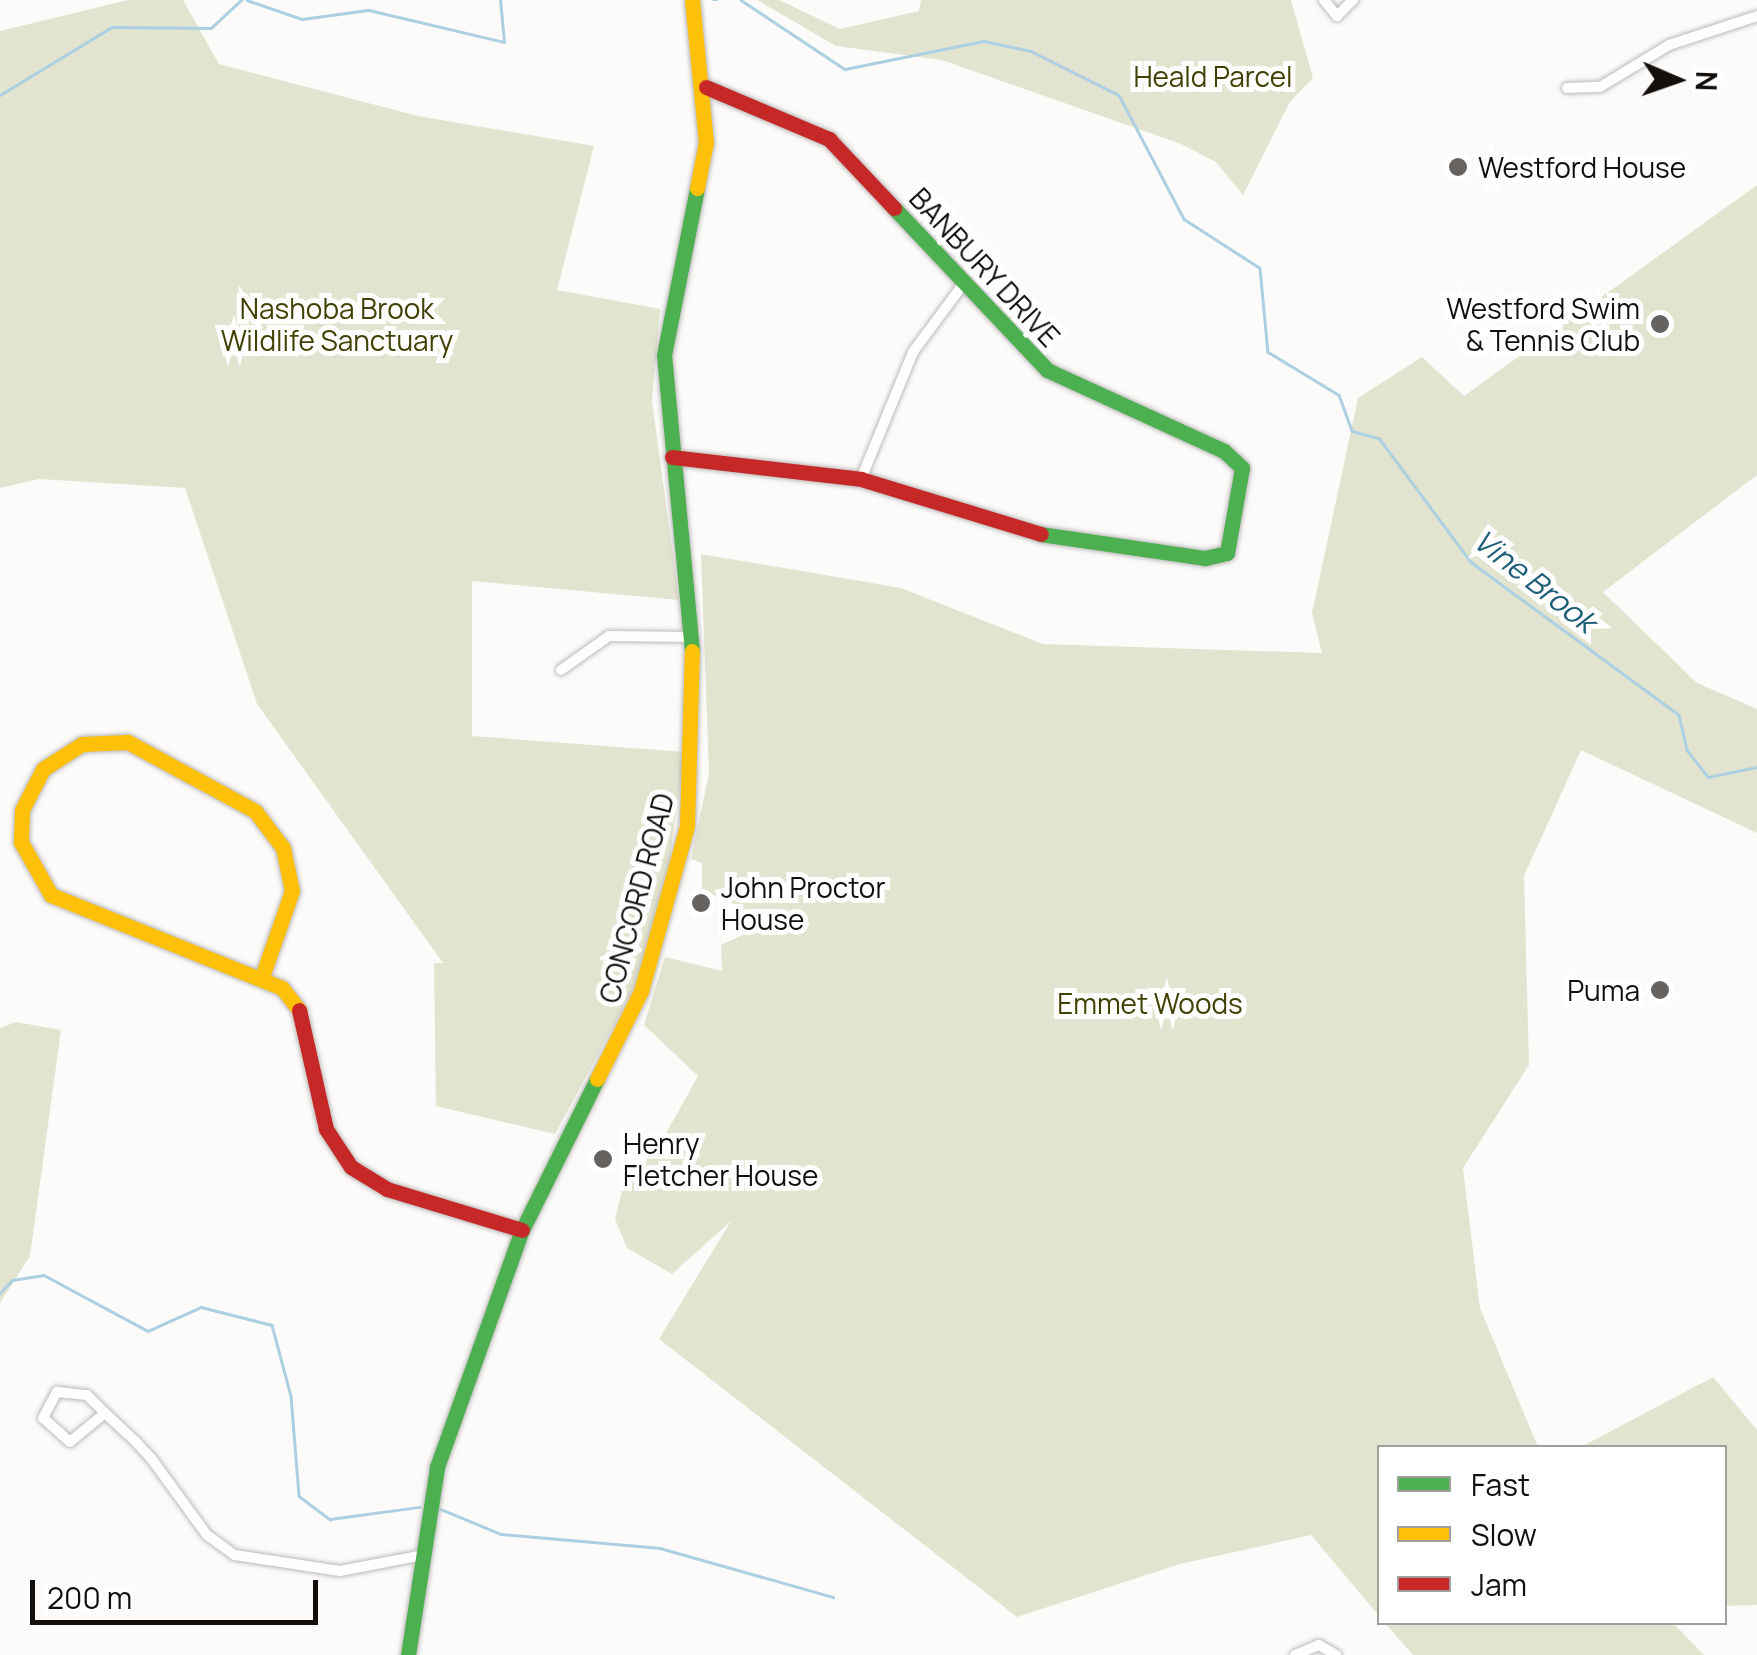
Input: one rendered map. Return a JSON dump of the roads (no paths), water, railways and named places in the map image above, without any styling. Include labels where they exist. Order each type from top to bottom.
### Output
[{"type":"street","name":"CONCORD ROAD","points":[[408,1655],[418,1556],[436,1468],[522,1230],[651,959],[695,772],[691,637],[664,355],[704,173],[706,87],[692,0]]},
{"type":"street","points":[[1324,0],[1337,16],[1353,0]]},
{"type":"street","points":[[1567,88],[1600,87],[1669,45],[1757,16]]},
{"type":"street","name":"BANBURY DRIVE","points":[[672,457],[861,479],[1037,536],[1205,558],[1232,543],[1244,480],[1235,459],[1064,382],[830,139],[706,87]]},
{"type":"street","points":[[861,479],[913,352],[964,282]]},
{"type":"street","points":[[561,670],[608,636],[691,637]]},
{"type":"street","points":[[262,977],[292,892],[283,848],[255,812],[128,742],[82,744],[43,769],[26,796],[21,842],[50,895],[262,977],[308,1021],[326,1129],[350,1167],[386,1189],[522,1230]]},
{"type":"street","points":[[106,1413],[70,1442],[43,1418],[64,1390],[106,1413],[235,1555],[340,1571],[418,1556]]},
{"type":"street","points":[[1295,1655],[1311,1645],[1336,1655]]},
{"type":"waterway","name":"Vine Brook","points":[[0,95],[112,27],[211,28],[241,0]]},
{"type":"waterway","name":"Vine Brook","points":[[247,0],[302,19],[369,10],[504,42],[500,0]]},
{"type":"waterway","name":"Vine Brook","points":[[741,0],[845,69],[984,41],[1031,51],[1119,95],[1184,219],[1260,268],[1268,352],[1339,395],[1352,431],[1379,438],[1471,562],[1679,715],[1687,750],[1708,777],[1757,767]]},
{"type":"waterway","points":[[0,1293],[12,1280],[44,1275],[148,1331],[201,1307],[272,1325],[291,1396],[299,1496],[330,1519],[419,1507]]},
{"type":"waterway","points":[[438,1508],[501,1534],[660,1548],[833,1597]]},
{"type":"place","name":"Westford House","points":[[1458,167]]},
{"type":"place","name":"Westford Swim & Tennis Club","points":[[1660,324]]},
{"type":"place","name":"John Proctor House","points":[[701,903]]},
{"type":"place","name":"Puma","points":[[1660,990]]},
{"type":"place","name":"Henry Fletcher House","points":[[603,1159]]},
{"type":"park label","name":"Heald Parcel","points":[[1213,76]]},
{"type":"park label","name":"Nashoba Brook Wildlife Sanctuary","points":[[337,324]]},
{"type":"park label","name":"Emmet Woods","points":[[1150,1003]]}]
